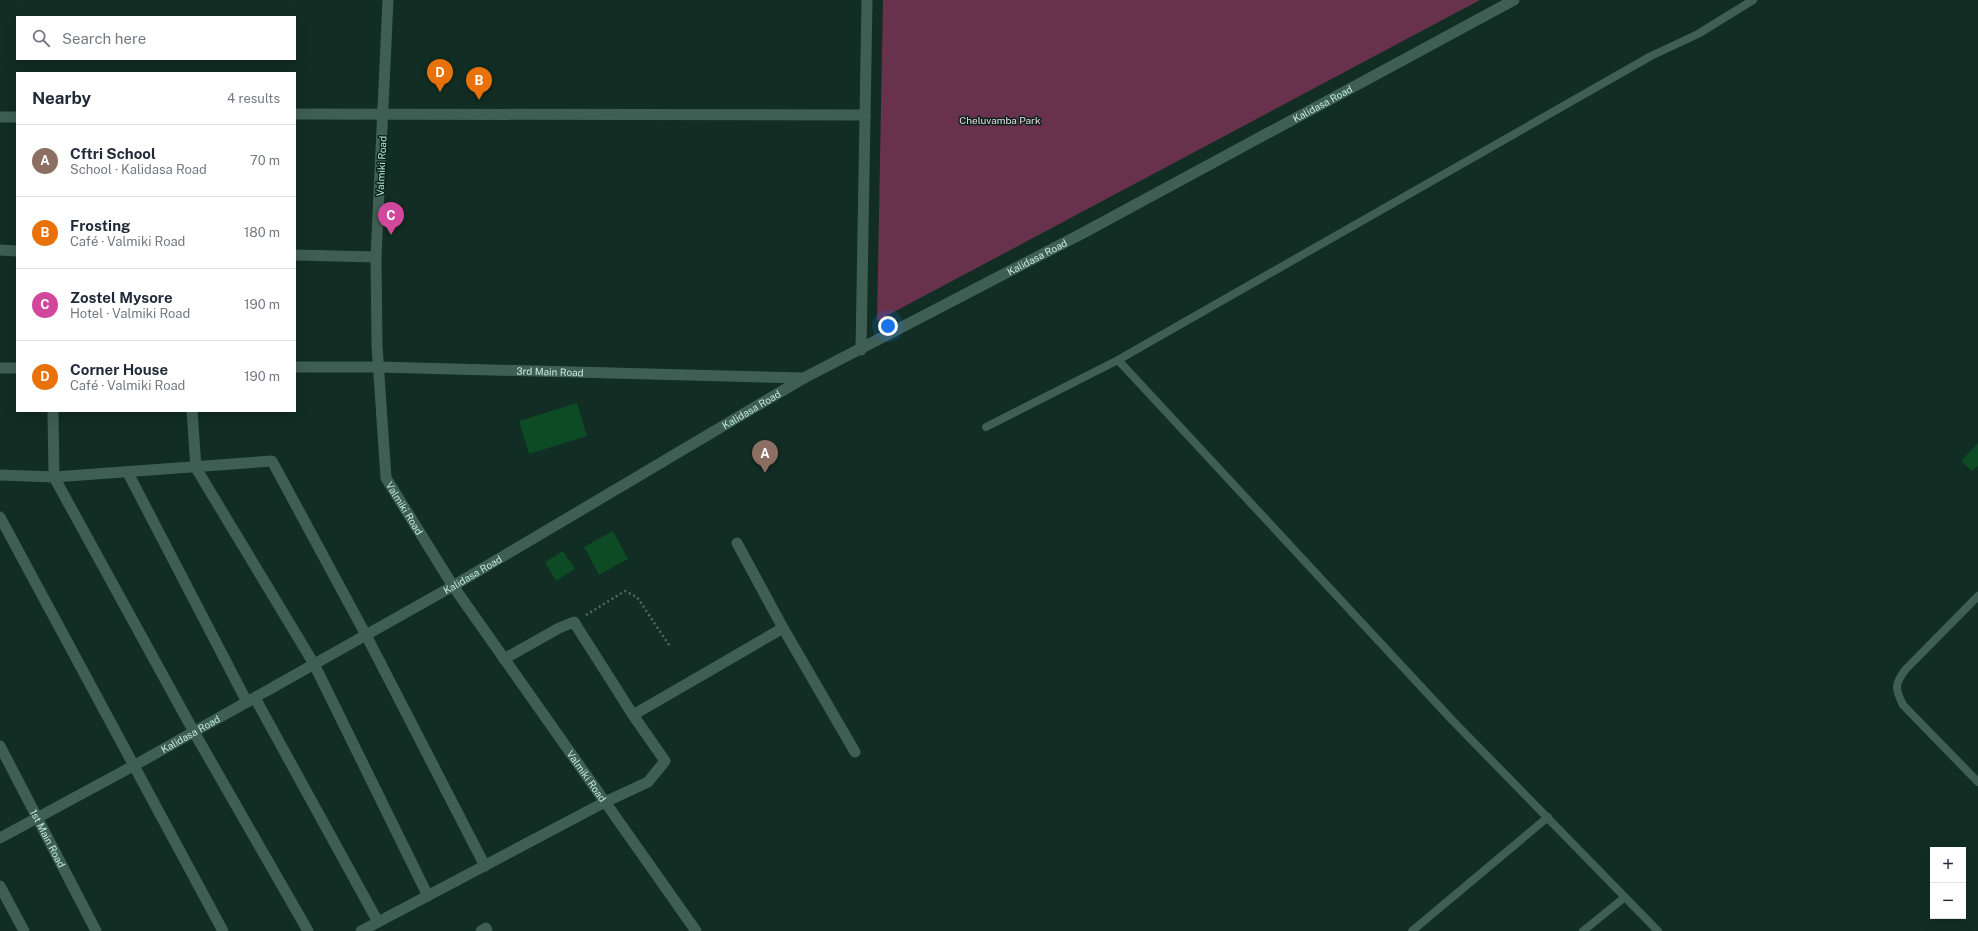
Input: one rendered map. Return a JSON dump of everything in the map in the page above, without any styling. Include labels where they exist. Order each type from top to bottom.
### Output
[{"type":"street","name":"Valmiki Road","points":[[388,0],[376,257],[378,367],[386,478],[453,586],[696,931]]},
{"type":"street","points":[[861,350],[867,0]]},
{"type":"street","name":"Kalidasa Road","points":[[0,838],[135,765],[453,586],[804,378],[861,350],[1097,226],[1514,0]]},
{"type":"street","points":[[296,114],[865,116]]},
{"type":"street","points":[[0,117],[16,117]]},
{"type":"street","points":[[0,250],[16,250]]},
{"type":"street","points":[[296,255],[376,257]]},
{"type":"street","name":"3rd Main Road","points":[[296,367],[378,367],[804,378]]},
{"type":"street","points":[[0,368],[16,368]]},
{"type":"street","points":[[53,412],[54,477],[194,732],[308,931]]},
{"type":"street","points":[[192,412],[196,468],[314,664],[428,896]]},
{"type":"street","points":[[0,475],[54,477],[115,471],[128,473],[272,461],[366,635],[485,866]]},
{"type":"street","points":[[128,473],[251,700],[378,922]]},
{"type":"street","points":[[0,517],[135,765],[223,931]]},
{"type":"street","points":[[737,543],[783,628],[855,752]]},
{"type":"street","points":[[361,931],[605,802],[648,782],[665,761],[633,715],[574,622],[559,628],[504,658]]},
{"type":"street","points":[[633,715],[783,628]]},
{"type":"street","name":"1st Main Road","points":[[0,746],[96,931]]},
{"type":"street","points":[[0,886],[24,931]]},
{"type":"street","points":[[481,931],[486,928],[487,931]]},
{"type":"lane","points":[[986,427],[1118,360],[1651,56],[1698,34],[1753,0]]},
{"type":"lane","points":[[1118,360],[1452,720],[1658,931]]},
{"type":"lane","points":[[1978,596],[1906,669],[1898,680],[1896,692],[1903,705],[1978,782]]},
{"type":"lane","points":[[1412,931],[1548,817]]},
{"type":"lane","points":[[1583,931],[1625,897]]},
{"type":"path","points":[[574,622],[625,591],[638,597],[668,645]]},
{"type":"green space","name":"Cheluvamba Park","points":[[883,0],[1480,0],[877,321]]},
{"type":"building","points":[[577,403],[587,436],[529,454],[519,421]]},
{"type":"building","points":[[1978,443],[1978,467],[1977,466],[1972,471],[1961,461]]},
{"type":"building","points":[[613,531],[628,559],[599,575],[584,547]]},
{"type":"building","points":[[563,551],[575,569],[556,581],[545,562]]},
{"type":"place","name":"Corner House","points":[[440,92]]},
{"type":"place","name":"Frosting","points":[[479,100]]},
{"type":"place","name":"Zostel Mysore","points":[[391,235]]},
{"type":"place","name":"Cftri School","points":[[765,473]]}]
